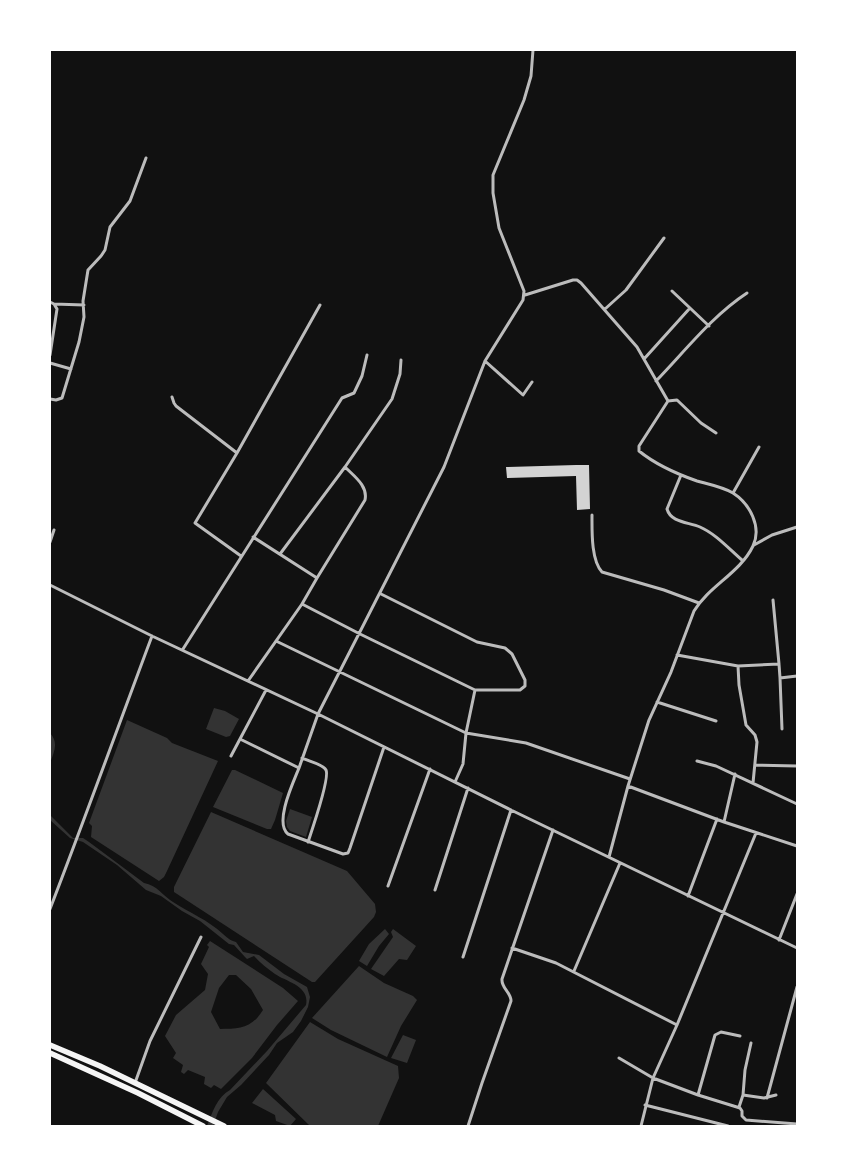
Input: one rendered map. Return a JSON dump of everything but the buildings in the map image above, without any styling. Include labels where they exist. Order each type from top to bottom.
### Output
[{"type":"highway","points":[[50,1045],[100,1066],[224,1126]]},
{"type":"highway","points":[[50,1053],[129,1088],[201,1125]]},
{"type":"street","points":[[384,747],[348,853],[343,854],[308,842],[288,834],[283,829],[282,823],[318,714],[381,594],[444,467],[484,361],[525,295],[499,228],[493,193],[493,175],[524,100],[531,76],[533,50]]},
{"type":"street","points":[[50,399],[62,398],[71,369],[84,318],[84,285],[88,270],[105,250],[110,227],[130,201],[146,158]]},
{"type":"street","points":[[605,309],[626,290],[664,238]]},
{"type":"street","points":[[525,295],[577,280],[632,341],[668,401]]},
{"type":"street","points":[[672,291],[709,326]]},
{"type":"street","points":[[656,381],[726,307],[747,293]]},
{"type":"street","points":[[52,303],[84,305]]},
{"type":"street","points":[[50,355],[57,309],[52,303]]},
{"type":"street","points":[[241,556],[195,523],[237,453],[320,305]]},
{"type":"street","points":[[644,359],[690,308]]},
{"type":"street","points":[[183,649],[342,398],[354,393],[362,376],[367,355]]},
{"type":"street","points":[[280,554],[346,467],[392,399],[400,374],[401,360]]},
{"type":"street","points":[[484,361],[523,396],[532,382]]},
{"type":"street","points":[[50,363],[71,369]]},
{"type":"street","points":[[172,397],[176,406],[237,453]]},
{"type":"street","points":[[668,401],[677,400],[682,403],[702,423],[716,433]]},
{"type":"street","points":[[609,857],[630,779],[649,720],[694,611],[699,603],[743,561],[753,545],[756,530],[756,522],[750,512],[733,493],[681,475],[640,453],[638,449],[668,401]]},
{"type":"street","points":[[733,493],[759,447]]},
{"type":"street","points":[[248,681],[302,604],[365,500],[367,493],[364,487],[346,467]]},
{"type":"street","points":[[681,475],[667,509],[669,515],[704,530],[743,561]]},
{"type":"street","points":[[592,515],[594,556],[598,568],[602,572],[664,590],[699,603]]},
{"type":"street","points":[[753,545],[772,535],[797,527]]},
{"type":"street","points":[[50,542],[54,530]]},
{"type":"street","points":[[253,537],[316,578]]},
{"type":"street","points":[[50,584],[152,636],[318,714],[511,810],[797,948]]},
{"type":"street","points":[[302,604],[475,690],[520,690],[525,686],[510,651],[502,646],[477,642],[381,594]]},
{"type":"street","points":[[773,600],[780,678],[782,729]]},
{"type":"street","points":[[50,909],[152,636]]},
{"type":"street","points":[[276,641],[466,733],[548,749],[572,760],[630,779]]},
{"type":"street","points":[[677,656],[738,666],[779,664]]},
{"type":"street","points":[[738,666],[738,685],[746,725],[755,735],[757,742],[753,783]]},
{"type":"street","points":[[780,678],[797,676]]},
{"type":"street","points":[[231,756],[266,690]]},
{"type":"street","points":[[455,782],[462,764],[475,690]]},
{"type":"street","points":[[657,702],[716,721]]},
{"type":"street","points":[[240,739],[299,768]]},
{"type":"street","points":[[302,758],[322,766],[327,773],[308,842]]},
{"type":"street","points":[[697,760],[735,774],[797,804]]},
{"type":"street","points":[[755,765],[797,766]]},
{"type":"street","points":[[388,886],[430,769]]},
{"type":"street","points":[[724,822],[735,774]]},
{"type":"street","points":[[628,786],[724,822],[797,846]]},
{"type":"street","points":[[435,890],[468,788]]},
{"type":"street","points":[[463,957],[511,810]]},
{"type":"street","points":[[688,896],[717,819]]},
{"type":"street","points":[[468,1126],[511,1001],[511,997],[502,983],[512,948],[553,830]]},
{"type":"street","points":[[641,1126],[653,1078],[677,1025],[756,833]]},
{"type":"street","points":[[574,971],[620,863]]},
{"type":"street","points":[[780,940],[796,902],[797,894]]},
{"type":"street","points":[[135,1083],[150,1041],[201,936]]},
{"type":"street","points":[[512,948],[545,958],[574,971],[677,1025]]},
{"type":"street","points":[[767,1098],[797,987]]},
{"type":"street","points":[[698,1096],[715,1035],[721,1032],[740,1036]]},
{"type":"street","points":[[739,1107],[743,1095],[745,1070],[751,1043]]},
{"type":"street","points":[[619,1058],[653,1078],[698,1096],[739,1107],[742,1111],[742,1116],[746,1120],[797,1124]]},
{"type":"street","points":[[743,1095],[767,1098],[776,1095]]},
{"type":"street","points":[[645,1105],[728,1126]]},
{"type":"shaded area","points":[[214,708],[225,711],[239,719],[230,736],[226,737],[206,729]]},
{"type":"shaded area","points":[[127,720],[167,738],[172,743],[218,761],[167,871],[159,881],[91,837],[92,826],[89,823]]},
{"type":"shaded area","points":[[50,733],[55,744],[50,763]]},
{"type":"shaded area","points":[[232,770],[283,793],[271,829],[213,807]]},
{"type":"shaded area","points":[[290,809],[312,817],[306,837],[290,831],[287,827],[286,821]]},
{"type":"shaded area","points":[[211,812],[347,871],[375,904],[376,912],[374,917],[315,982],[312,982],[174,892],[174,887]]},
{"type":"shaded area","points":[[50,815],[73,838],[83,838],[89,842],[144,883],[153,886],[173,902],[236,942],[243,952],[259,955],[284,974],[307,987],[310,997],[308,1007],[301,1021],[293,1032],[277,1043],[269,1055],[227,1097],[218,1112],[213,1126],[207,1126],[218,1101],[267,1051],[306,1005],[305,993],[296,985],[272,972],[254,956],[247,959],[234,945],[229,944],[200,921],[161,896],[146,890],[117,865],[83,842],[70,838],[50,820]]},
{"type":"shaded area","points":[[385,929],[389,934],[367,966],[359,961],[369,944]]},
{"type":"shaded area","points":[[393,929],[416,946],[407,960],[399,959],[384,976],[371,969],[393,937],[391,932]]},
{"type":"shaded area","points":[[210,941],[283,988],[298,1001],[252,1058],[221,1089],[214,1085],[211,1088],[204,1084],[205,1077],[188,1070],[184,1074],[181,1072],[183,1065],[173,1058],[176,1053],[165,1036],[176,1015],[205,990],[208,974],[201,964],[209,947],[207,945]],"holes":[[[229,975],[236,975],[251,989],[263,1010],[250,1024],[234,1029],[220,1029],[211,1012],[219,988]]]},
{"type":"shaded area","points":[[359,966],[384,983],[413,996],[417,1000],[401,1026],[387,1057],[331,1030],[312,1018]]},
{"type":"shaded area","points":[[310,1022],[338,1039],[398,1066],[399,1078],[378,1126],[310,1126],[266,1083]]},
{"type":"shaded area","points":[[403,1035],[416,1040],[407,1063],[391,1058]]},
{"type":"shaded area","points":[[263,1089],[296,1119],[290,1126],[276,1121],[275,1115],[252,1103]]}]
